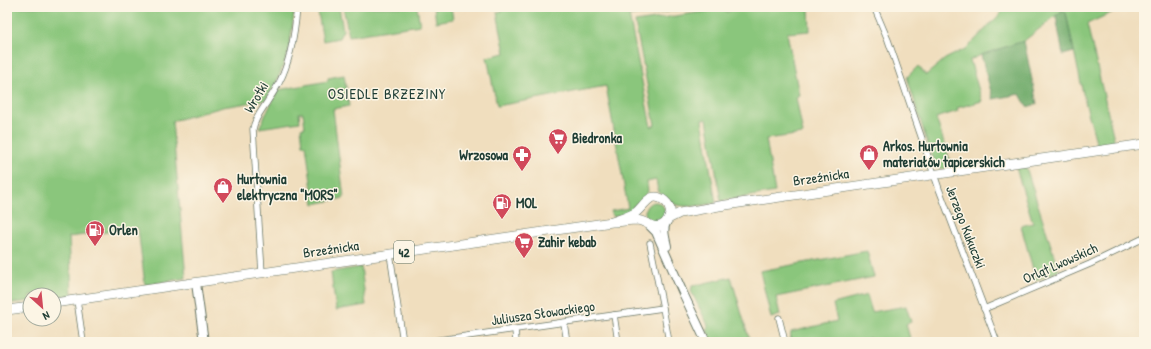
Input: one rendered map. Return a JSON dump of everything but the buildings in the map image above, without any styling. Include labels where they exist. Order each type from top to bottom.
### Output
[{"type":"main road","name":"Brzeźnicka","points":[[668,220],[680,213],[716,207],[1144,144]]},
{"type":"main road","name":"42","points":[[642,206],[649,199],[653,198],[661,199],[667,204]]},
{"type":"main road","name":"Brzeźnicka","points":[[667,204],[675,208],[716,207]]},
{"type":"main road","points":[[667,204],[670,211],[668,220],[664,226],[664,230],[671,265]]},
{"type":"main road","name":"Brzeźnicka","points":[[612,222],[635,213],[642,206]]},
{"type":"main road","points":[[642,206],[641,214],[648,225],[656,232],[706,342]]},
{"type":"main road","name":"Brzeźnicka","points":[[62,302],[612,222],[639,220],[648,225]]},
{"type":"main road","name":"42","points":[[648,225],[658,227],[668,220]]},
{"type":"main road","points":[[196,283],[204,342]]},
{"type":"main road","points":[[7,310],[22,308]]},
{"type":"street","name":"Wrotki","points":[[262,273],[253,129],[255,121],[280,81],[288,60],[292,44],[297,7]]},
{"type":"street","name":"Jerzego Kukuczki","points":[[874,7],[888,40],[939,189],[997,342]]},
{"type":"street","name":"Orląt Lwowskich","points":[[984,309],[1090,264],[1144,238]]},
{"type":"street","points":[[650,243],[669,342]]},
{"type":"street","points":[[390,254],[403,342]]},
{"type":"street","points":[[77,300],[84,342]]},
{"type":"street","name":"Juliusza Słowackiego","points":[[425,342],[461,339],[663,308]]},
{"type":"street","points":[[614,315],[618,342]]},
{"type":"street","points":[[779,318],[786,342]]},
{"type":"street","points":[[564,323],[567,342]]},
{"type":"street","points":[[515,330],[516,342]]},
{"type":"green space","points":[[7,7],[295,7],[289,51],[276,83],[266,100],[223,107],[172,121],[186,278],[145,285],[138,228],[69,237],[72,295],[62,296],[62,287],[22,287],[22,302],[7,304]]},
{"type":"green space","points":[[317,7],[339,7],[343,30],[339,38],[323,41]]},
{"type":"green space","points":[[343,7],[417,7],[420,25],[349,36]]},
{"type":"green space","points":[[434,7],[451,7],[453,19],[436,22]]},
{"type":"green space","points":[[502,7],[696,7],[650,15],[629,15],[651,127],[655,125],[635,22],[722,9],[726,12],[730,11],[734,7],[809,7],[810,31],[787,33],[799,95],[796,97],[803,134],[766,139],[775,192],[721,201],[707,119],[702,120],[716,203],[685,206],[671,203],[659,192],[656,180],[647,182],[648,191],[632,211],[613,217],[611,211],[628,208],[606,86],[497,106],[487,57],[505,53],[497,12],[502,11]]},
{"type":"green space","points":[[1007,7],[1124,7],[1087,24],[1115,143],[1097,145],[1084,98],[1066,13],[1063,10],[1024,41],[970,60],[982,101],[957,108],[958,111],[936,118],[952,167],[940,168],[938,167],[934,158],[932,158],[907,77],[918,66],[926,75],[945,59],[967,48]]},
{"type":"green space","points":[[1063,10],[1066,13],[1074,52],[1063,55],[1056,16]]},
{"type":"green space","points":[[1024,41],[1037,104],[1027,107],[1020,94],[993,99],[981,55]]},
{"type":"green space","points":[[344,75],[349,106],[333,109],[344,198],[314,204],[306,145],[303,145],[301,128],[305,127],[303,113],[299,113],[300,122],[259,128],[278,90],[328,81],[328,78]]},
{"type":"green space","points":[[1026,167],[1059,271],[1036,280],[1021,226],[1033,223],[1016,168]]},
{"type":"green space","points":[[651,202],[659,202],[665,208],[665,216],[659,222],[651,222],[645,216],[645,208]]},
{"type":"green space","points":[[867,251],[874,277],[776,297],[780,315],[771,318],[760,271]]},
{"type":"green space","points":[[361,267],[366,305],[336,310],[331,272]]},
{"type":"green space","points":[[731,277],[750,342],[713,342],[707,331],[708,325],[691,291],[692,286]]},
{"type":"green space","points":[[867,295],[872,312],[906,306],[911,322],[906,324],[910,338],[895,342],[878,342],[869,338],[856,342],[790,342],[791,332],[837,321],[833,304]]},
{"type":"place","name":"Biedronka","points":[[558,155]]},
{"type":"place","name":"Arkos. Hurtownia materiałów tapicerskich","points":[[869,171]]},
{"type":"place","name":"Wrzosowa","points":[[522,172]]},
{"type":"place","name":"Hurtownia elektryczna \"MORS\"","points":[[223,204]]},
{"type":"place","name":"MOL","points":[[502,220]]},
{"type":"place","name":"Orlen","points":[[95,247]]},
{"type":"place","name":"Zahir kebab","points":[[524,259]]},
{"type":"district","name":"OSIEDLE BRZEZINY","points":[[387,94]]}]
